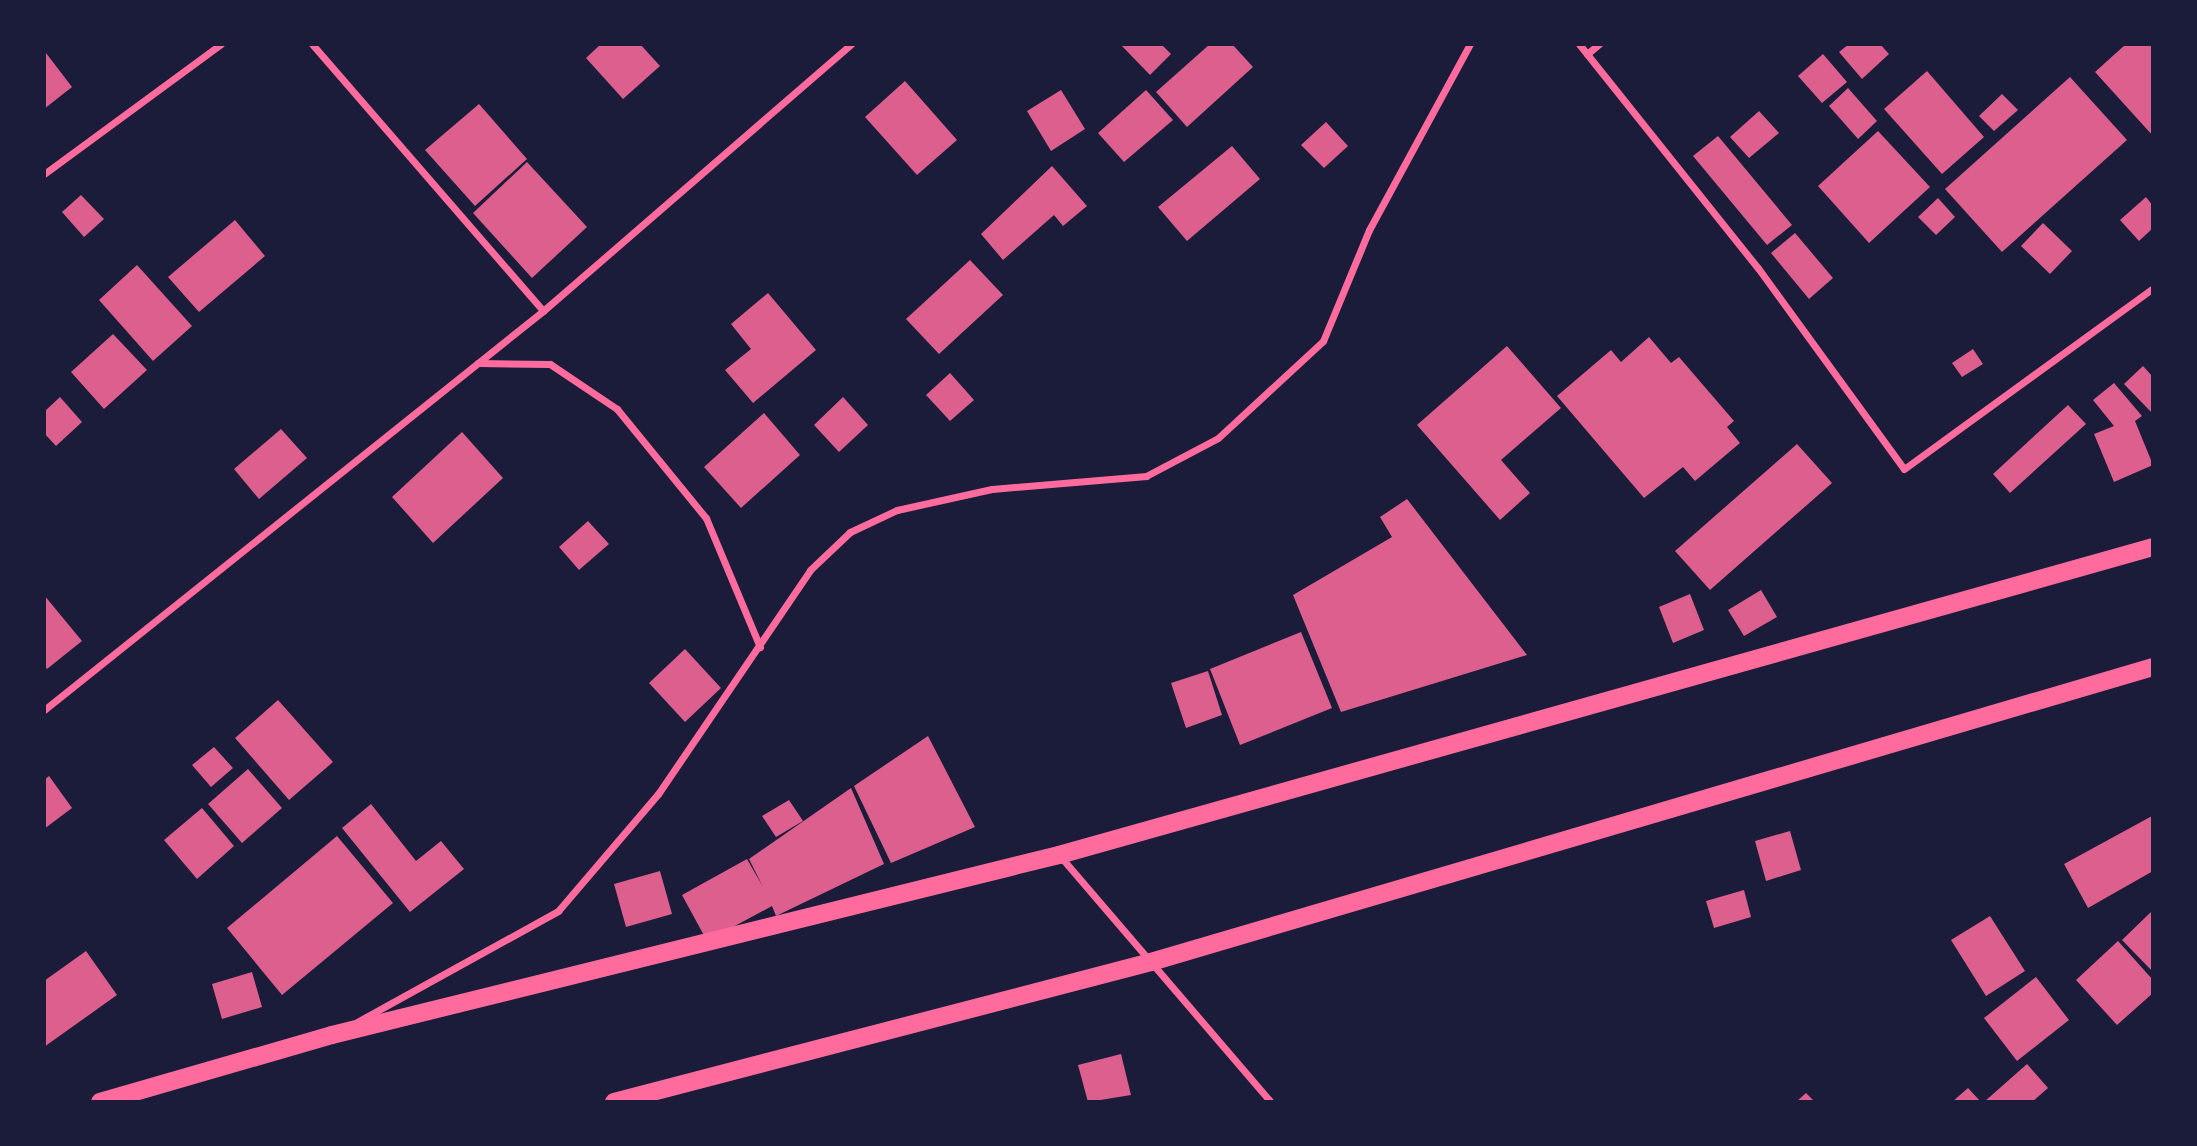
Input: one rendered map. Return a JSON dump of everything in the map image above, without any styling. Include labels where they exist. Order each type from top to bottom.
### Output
[{"type":"main road","points":[[100,1102],[332,1035],[1059,855],[2153,547]]},
{"type":"main road","points":[[614,1102],[1151,962],[2153,667]]},
{"type":"street","points":[[44,174],[220,44]]},
{"type":"street","points":[[312,44],[543,311]]},
{"type":"street","points":[[44,709],[543,311],[851,44]]},
{"type":"street","points":[[332,1035],[558,911],[657,794],[760,647],[810,570],[850,532],[897,510],[992,489],[1146,476],[1218,438],[1323,341],[1369,230],[1470,44]]},
{"type":"street","points":[[1579,44],[1758,268],[1904,469],[2153,288]]},
{"type":"street","points":[[1587,54],[1599,44]]},
{"type":"street","points":[[478,363],[550,364],[617,409],[706,518],[760,647]]},
{"type":"street","points":[[1059,855],[1271,1102]]},
{"type":"building","points":[[601,44],[640,44],[660,66],[623,99],[586,58]]},
{"type":"building","points":[[1120,44],[1161,44],[1171,54],[1150,75]]},
{"type":"building","points":[[1210,44],[1232,44],[1253,67],[1187,127],[1156,92]]},
{"type":"building","points":[[1849,44],[1880,44],[1889,54],[1862,79],[1839,52]]},
{"type":"building","points":[[2126,44],[2153,44],[2153,136],[2095,72]]},
{"type":"building","points":[[46,53],[72,87],[44,109],[44,55]]},
{"type":"building","points":[[1823,54],[1847,82],[1822,103],[1798,76]]},
{"type":"building","points":[[1927,71],[1984,137],[1942,174],[1884,109]]},
{"type":"building","points":[[2070,77],[2127,140],[2002,252],[1945,189]]},
{"type":"building","points":[[905,81],[957,140],[917,175],[865,117]]},
{"type":"building","points":[[1848,88],[1877,121],[1858,139],[1829,106]]},
{"type":"building","points":[[1061,90],[1085,129],[1051,151],[1027,111]]},
{"type":"building","points":[[1146,90],[1173,120],[1124,162],[1098,133]]},
{"type":"building","points":[[2002,94],[2018,110],[1994,131],[1979,116]]},
{"type":"building","points":[[479,104],[527,159],[475,206],[425,150]]},
{"type":"building","points":[[1759,111],[1779,133],[1749,158],[1730,137]]},
{"type":"building","points":[[1326,122],[1348,146],[1324,168],[1301,145]]},
{"type":"building","points":[[1878,131],[1930,187],[1869,243],[1818,186]]},
{"type":"building","points":[[1718,136],[1792,225],[1767,245],[1693,156]]},
{"type":"building","points":[[1232,146],[1260,179],[1187,241],[1158,207]]},
{"type":"building","points":[[527,162],[587,227],[532,278],[473,213]]},
{"type":"building","points":[[1052,166],[1087,206],[1063,226],[1054,215],[1003,260],[981,234]]},
{"type":"building","points":[[81,195],[104,219],[84,237],[62,212]]},
{"type":"building","points":[[2146,197],[2153,206],[2153,228],[2139,241],[2120,220]]},
{"type":"building","points":[[1938,198],[1955,217],[1936,235],[1918,217]]},
{"type":"building","points":[[235,220],[265,256],[199,312],[168,277]]},
{"type":"building","points":[[2043,223],[2072,251],[2050,274],[2021,246]]},
{"type":"building","points":[[1795,233],[1833,278],[1809,299],[1771,253]]},
{"type":"building","points":[[970,260],[1003,295],[939,354],[906,319]]},
{"type":"building","points":[[137,265],[192,326],[153,361],[99,300]]},
{"type":"building","points":[[768,293],[816,350],[753,403],[725,370],[751,349],[731,324]]},
{"type":"building","points":[[113,334],[147,370],[104,409],[71,372]]},
{"type":"building","points":[[1649,337],[1671,363],[1679,357],[1734,421],[1727,427],[1740,443],[1695,481],[1683,467],[1644,498],[1557,396],[1611,350],[1621,362]]},
{"type":"building","points":[[1507,346],[1561,408],[1501,460],[1530,493],[1500,520],[1417,425]]},
{"type":"building","points":[[1973,349],[1983,364],[1962,377],[1952,363]]},
{"type":"building","points":[[2143,366],[2153,377],[2153,414],[2124,384]]},
{"type":"building","points":[[950,373],[974,400],[950,421],[926,395]]},
{"type":"building","points":[[2114,383],[2142,416],[2135,421],[2153,465],[2114,482],[2094,434],[2114,426],[2093,400]]},
{"type":"building","points":[[60,397],[82,422],[56,446],[44,433],[44,412]]},
{"type":"building","points":[[843,397],[868,425],[839,452],[814,425]]},
{"type":"building","points":[[2068,405],[2086,424],[2010,493],[1993,474]]},
{"type":"building","points":[[764,413],[800,455],[741,508],[704,467]]},
{"type":"building","points":[[281,429],[307,458],[259,499],[234,469]]},
{"type":"building","points":[[462,432],[503,478],[433,543],[392,497]]},
{"type":"building","points":[[1797,444],[1832,483],[1710,590],[1675,551]]},
{"type":"building","points":[[1407,499],[1527,655],[1341,712],[1293,595],[1392,537],[1380,517]]},
{"type":"building","points":[[588,521],[609,544],[579,570],[559,547]]},
{"type":"building","points":[[1761,590],[1777,617],[1744,636],[1728,610]]},
{"type":"building","points":[[1690,594],[1704,630],[1673,643],[1659,607]]},
{"type":"building","points":[[44,595],[82,641],[47,669],[44,665]]},
{"type":"building","points":[[1301,632],[1332,708],[1240,745],[1210,669]]},
{"type":"building","points":[[685,649],[721,688],[685,722],[649,683]]},
{"type":"building","points":[[1208,671],[1222,715],[1186,728],[1171,683]]},
{"type":"building","points":[[278,700],[333,762],[289,800],[235,738]]},
{"type":"building","points":[[928,736],[975,827],[891,863],[854,786]]},
{"type":"building","points":[[214,747],[233,768],[211,787],[192,765]]},
{"type":"building","points":[[248,769],[282,808],[242,843],[208,804]]},
{"type":"building","points":[[49,776],[72,808],[44,829],[44,780]]},
{"type":"building","points":[[851,788],[884,864],[776,916],[772,906],[707,941],[682,895],[747,859],[763,887],[749,859]]},
{"type":"building","points":[[789,800],[803,821],[776,837],[762,816]]},
{"type":"building","points":[[371,804],[416,861],[441,841],[464,869],[410,912],[342,828]]},
{"type":"building","points":[[202,808],[234,846],[197,879],[164,840]]},
{"type":"building","points":[[2152,816],[2153,871],[2088,908],[2064,864]]},
{"type":"building","points":[[1790,831],[1801,870],[1766,881],[1755,841]]},
{"type":"building","points":[[337,836],[393,903],[282,995],[227,928]]},
{"type":"building","points":[[660,871],[672,914],[626,927],[614,884]]},
{"type":"building","points":[[1744,890],[1751,917],[1714,928],[1706,901]]},
{"type":"building","points":[[2153,910],[2153,972],[2122,940]]},
{"type":"building","points":[[1990,916],[2025,971],[1986,996],[1951,940]]},
{"type":"building","points":[[2118,941],[2153,980],[2153,993],[2117,1025],[2076,980]]},
{"type":"building","points":[[86,951],[117,995],[44,1047],[44,981]]},
{"type":"building","points":[[252,972],[262,1007],[222,1019],[212,984]]},
{"type":"building","points":[[2036,977],[2069,1020],[2017,1061],[1984,1018]]},
{"type":"building","points":[[1121,1054],[1131,1095],[1088,1102],[1078,1065]]},
{"type":"building","points":[[2027,1064],[2048,1088],[2032,1102],[1984,1102]]},
{"type":"building","points":[[1968,1088],[1981,1102],[1952,1102]]},
{"type":"building","points":[[1806,1093],[1815,1102],[1796,1102]]}]
